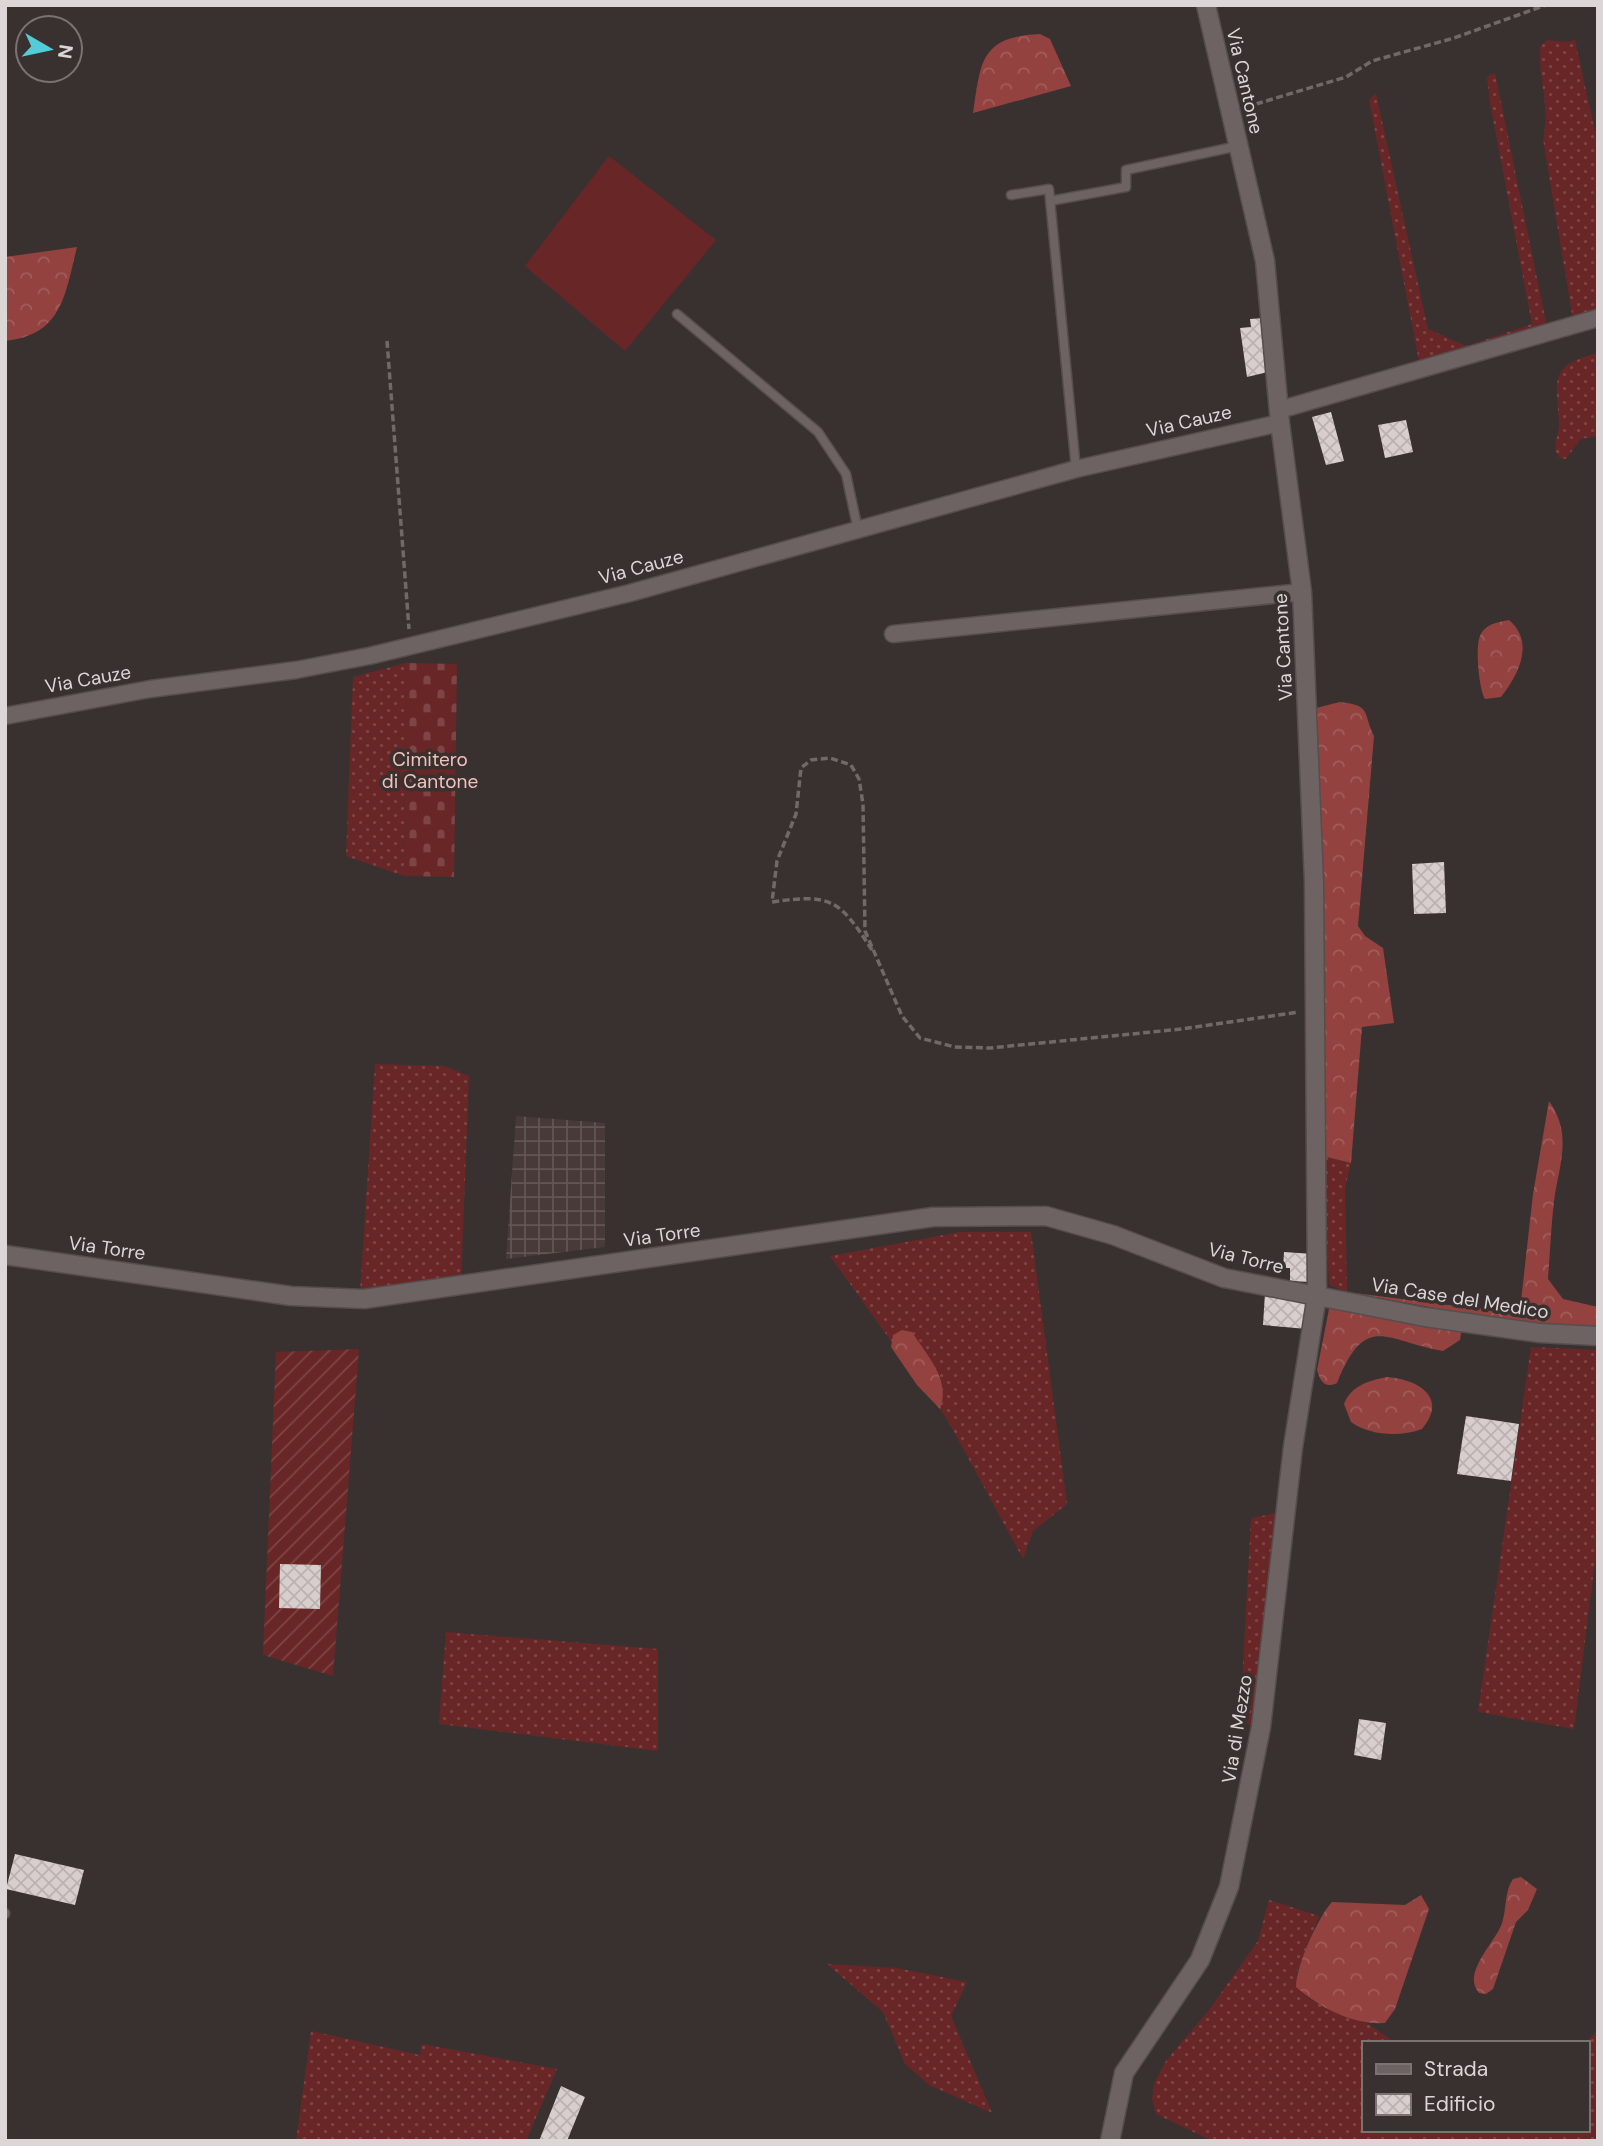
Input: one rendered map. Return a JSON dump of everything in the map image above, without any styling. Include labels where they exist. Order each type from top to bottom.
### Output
[{"type":"main road","name":"Via Cantone","points":[[1206,5],[1265,261],[1279,417],[1302,592],[1314,882],[1317,1295]]},
{"type":"main road","name":"Via Torre","points":[[5,1255],[291,1296],[364,1299],[933,1217],[1046,1216],[1114,1235],[1224,1278],[1317,1295]]},
{"type":"main road","name":"Via Case del Medico","points":[[1317,1295],[1425,1317],[1540,1333],[1598,1336]]},
{"type":"main road","name":"Via di Mezzo","points":[[1110,2141],[1124,2073],[1200,1961],[1229,1887],[1261,1727],[1293,1447],[1317,1295]]},
{"type":"street","name":"Via Cauze","points":[[5,716],[150,689],[296,670],[630,593],[1076,469],[1279,417],[1598,318]]},
{"type":"street","points":[[893,634],[1302,592]]},
{"type":"lane","points":[[1050,201],[1126,187],[1126,170],[1238,146]]},
{"type":"lane","points":[[1011,195],[1049,189],[1076,469]]},
{"type":"lane","points":[[677,314],[818,432],[846,474],[858,530]]},
{"type":"path","points":[[1231,111],[1346,77],[1372,61],[1454,38],[1546,5]]},
{"type":"path","points":[[387,341],[410,645]]},
{"type":"path","points":[[872,950],[848,913],[827,900],[772,902],[777,860],[796,814],[801,768],[811,760],[830,758],[851,765],[859,779],[863,804],[865,931],[902,1016],[920,1038],[955,1047],[990,1048],[1073,1041],[1315,1009]]},
{"type":"shaded area","points":[[516,1116],[605,1123],[605,1247],[506,1259]]},
{"type":"green space","points":[[1040,34],[1050,39],[1071,86],[973,113],[982,67],[994,47],[1020,36]]},
{"type":"green space","points":[[1547,40],[1575,40],[1598,145],[1598,314],[1573,320],[1543,139],[1546,116],[1540,47]]},
{"type":"green space","points":[[1495,73],[1547,327],[1420,367],[1369,99],[1376,94],[1428,329],[1466,346],[1532,324],[1490,103],[1487,77]]},
{"type":"green space","points":[[609,156],[716,240],[625,351],[525,266]]},
{"type":"green space","points":[[77,247],[64,296],[50,321],[24,337],[5,341],[5,257]]},
{"type":"green space","points":[[1598,353],[1598,436],[1581,439],[1566,459],[1560,458],[1556,450],[1559,376],[1571,363]]},
{"type":"green space","points":[[1509,620],[1521,638],[1522,658],[1514,678],[1501,697],[1485,699],[1478,668],[1480,636],[1488,626]]},
{"type":"green space","points":[[406,663],[404,876],[346,856],[353,677]]},
{"type":"green space","name":"Cimitero di Cantone","points":[[406,663],[457,664],[454,877],[404,876]]},
{"type":"green space","points":[[1340,702],[1362,708],[1374,736],[1358,926],[1365,936],[1383,948],[1394,1023],[1362,1027],[1351,1163],[1323,1156],[1316,708]]},
{"type":"green space","points":[[375,1064],[444,1066],[469,1076],[461,1282],[360,1292]]},
{"type":"green space","points":[[1549,1101],[1561,1126],[1562,1150],[1553,1211],[1548,1279],[1563,1299],[1598,1307],[1598,1329],[1517,1323],[1347,1292],[1472,1308],[1520,1310],[1533,1194]]},
{"type":"green space","points":[[1323,1156],[1351,1163],[1345,1188],[1347,1292],[1329,1285]]},
{"type":"green space","points":[[960,1232],[1031,1232],[1067,1504],[1033,1531],[1023,1559],[947,1419],[830,1256]]},
{"type":"green space","points":[[1331,1299],[1462,1326],[1460,1340],[1443,1351],[1392,1338],[1379,1336],[1368,1339],[1358,1346],[1337,1383],[1329,1385],[1321,1381],[1317,1370]]},
{"type":"green space","points":[[902,1330],[912,1332],[936,1368],[943,1398],[940,1409],[917,1385],[891,1347],[893,1335]]},
{"type":"green space","points":[[1531,1347],[1598,1350],[1598,1537],[1574,1729],[1478,1712]]},
{"type":"green space","points":[[359,1349],[333,1676],[263,1655],[276,1352]]},
{"type":"green space","points":[[1387,1377],[1409,1381],[1426,1392],[1431,1399],[1429,1418],[1422,1429],[1386,1434],[1367,1430],[1351,1422],[1344,1404],[1351,1392],[1367,1382]]},
{"type":"green space","points":[[1277,1513],[1251,1725],[1240,1720],[1251,1518]]},
{"type":"green space","points":[[446,1632],[658,1649],[658,1751],[439,1724]]},
{"type":"green space","points":[[1521,1877],[1537,1889],[1528,1910],[1516,1922],[1493,1989],[1486,1994],[1479,1993],[1474,1976],[1477,1967],[1499,1931],[1510,1884],[1513,1879]]},
{"type":"green space","points":[[1421,1895],[1429,1909],[1395,2009],[1385,2023],[1361,2021],[1338,2014],[1296,1987],[1309,1942],[1332,1902],[1405,1905]]},
{"type":"green space","points":[[1269,1900],[1319,1916],[1296,1975],[1309,1999],[1368,2024],[1393,2041],[1362,2041],[1362,2132],[1589,2132],[1587,2041],[1598,2030],[1598,2141],[1212,2141],[1156,2114],[1152,2099],[1154,2084],[1166,2061],[1209,2010],[1258,1941]]},
{"type":"green space","points":[[827,1964],[897,1968],[967,1982],[951,2016],[992,2113],[929,2085],[905,2064],[883,2012]]},
{"type":"green space","points":[[311,2031],[420,2055],[422,2044],[557,2069],[526,2141],[296,2141]]},
{"type":"building","points":[[1264,318],[1268,372],[1247,377],[1240,328],[1251,327],[1250,319]]},
{"type":"building","points":[[1331,412],[1344,461],[1326,465],[1312,417]]},
{"type":"building","points":[[1406,420],[1413,452],[1385,458],[1378,425]]},
{"type":"building","points":[[1444,862],[1446,913],[1414,914],[1412,864]]},
{"type":"building","points":[[1284,1252],[1313,1254],[1311,1282],[1290,1281],[1290,1268],[1283,1268]]},
{"type":"building","points":[[1265,1293],[1310,1297],[1307,1329],[1263,1325]]},
{"type":"building","points":[[1466,1416],[1519,1424],[1511,1481],[1457,1474]]},
{"type":"building","points":[[280,1564],[321,1565],[320,1609],[279,1608]]},
{"type":"building","points":[[1359,1719],[1386,1723],[1381,1760],[1354,1755]]},
{"type":"building","points":[[15,1854],[84,1870],[75,1905],[6,1889]]},
{"type":"building","points":[[561,2086],[585,2097],[567,2141],[539,2141]]}]
